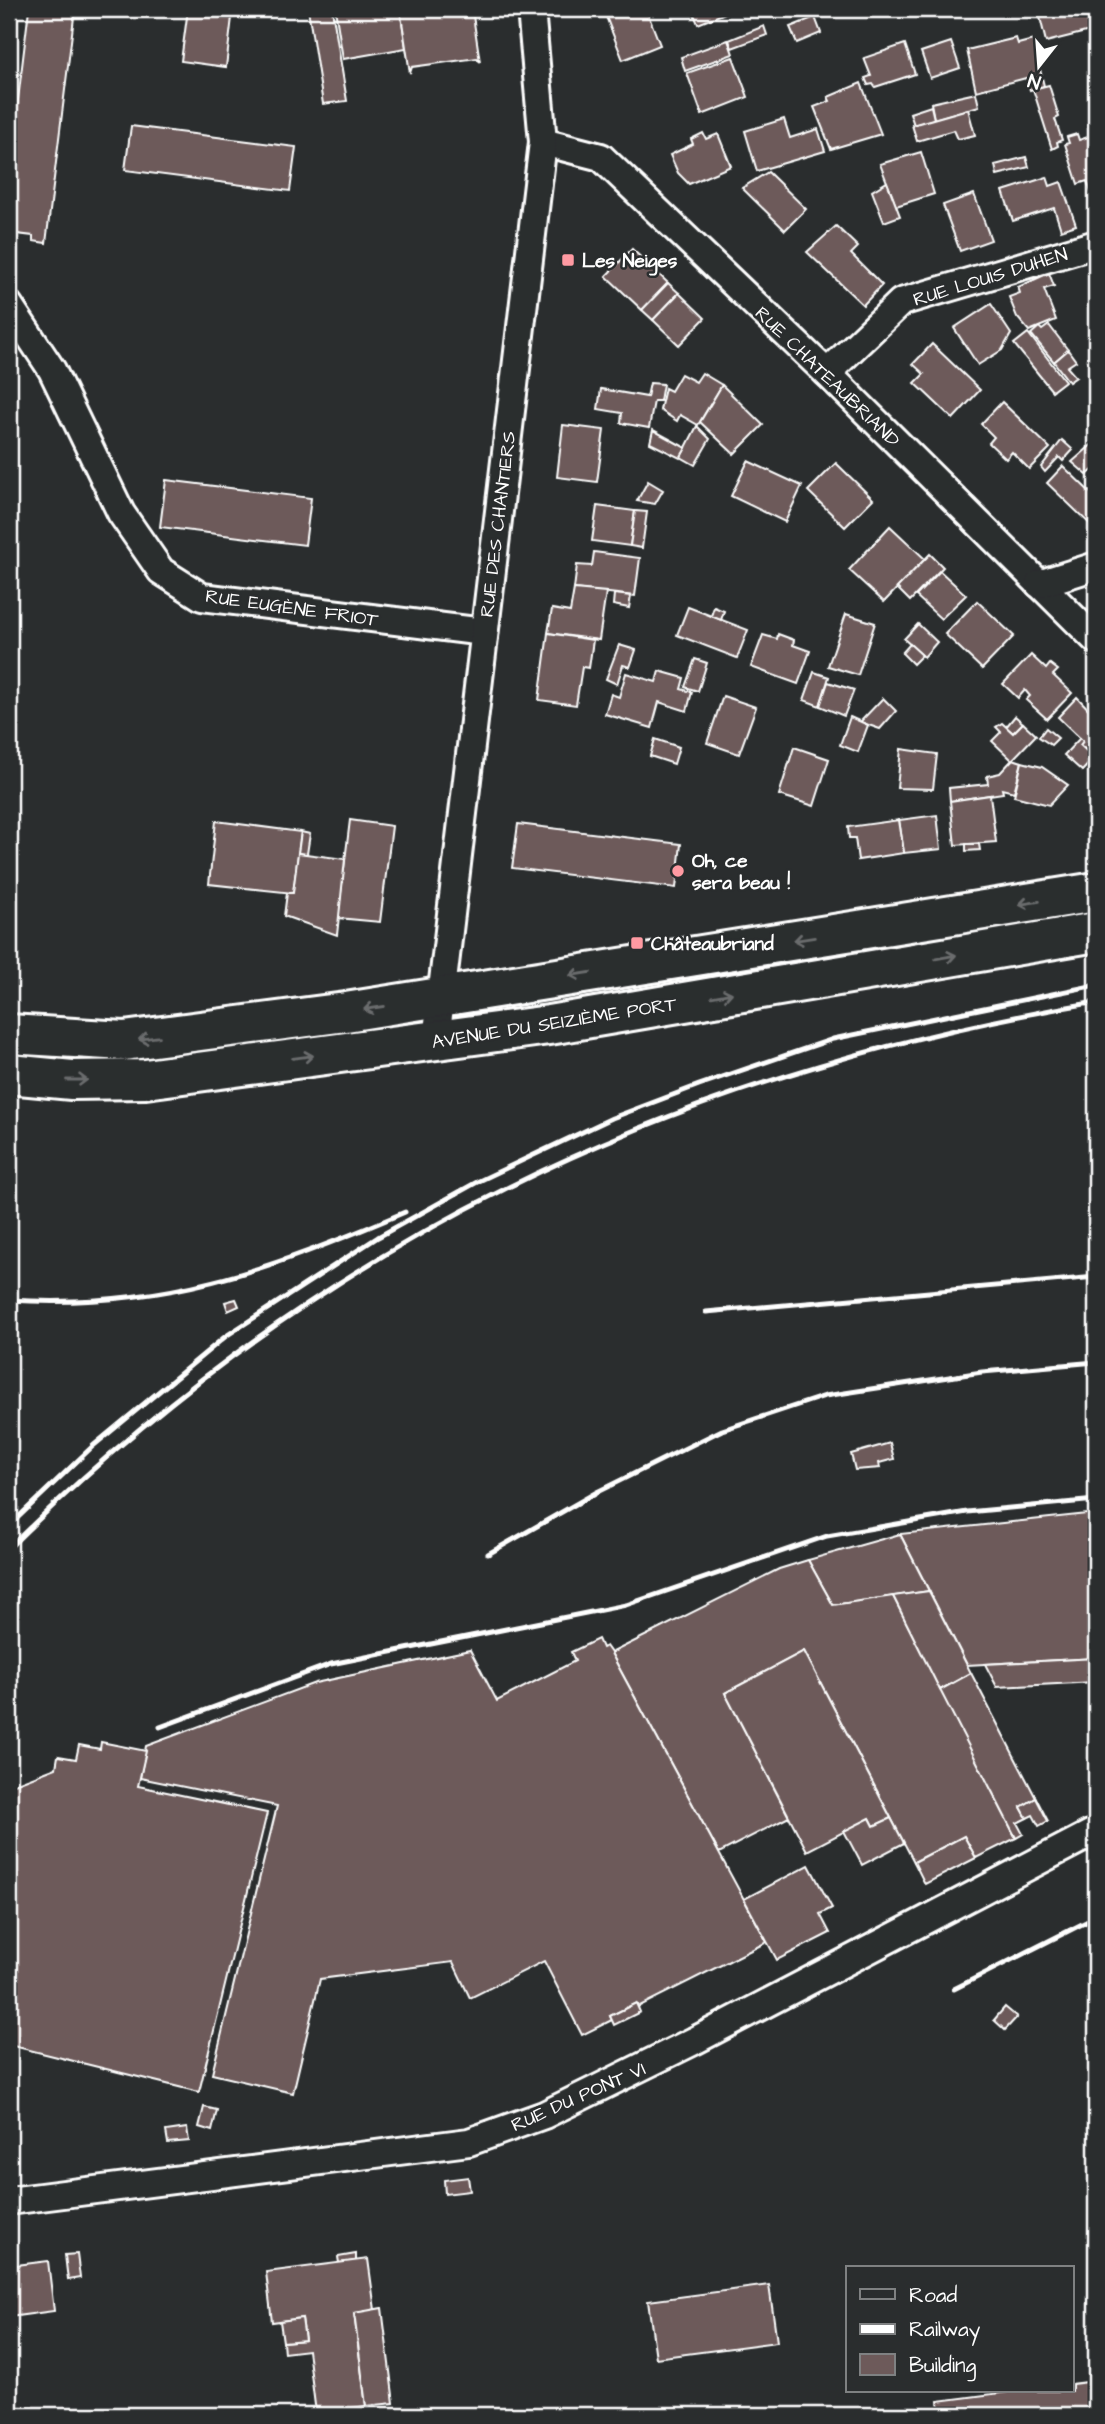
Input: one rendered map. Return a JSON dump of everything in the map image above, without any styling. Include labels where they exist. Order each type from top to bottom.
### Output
[{"type":"main road","points":[[9,1034],[124,1041],[442,997],[1096,892]]},
{"type":"main road","name":"AVENUE DU SEIZIÈME PORT","points":[[9,1074],[72,1080],[145,1079],[549,1025],[1096,932]]},
{"type":"street","name":"RUE DES CHANTIERS","points":[[436,1040],[543,142],[531,9]]},
{"type":"street","name":"RUE CHATEAUBRIAND","points":[[543,142],[601,157],[827,373],[1096,640]]},
{"type":"street","name":"RUE LOUIS DUHEN","points":[[827,373],[901,302],[1096,244]]},
{"type":"street","name":"RUE EUGÈNE FRIOT","points":[[9,305],[52,370],[121,513],[160,571],[202,597],[484,632]]},
{"type":"street","points":[[1039,584],[1096,566]]},
{"type":"street","name":"RUE DU PONT VI","points":[[9,2201],[469,2142],[544,2115],[682,2047],[1096,1830]]},
{"type":"building","points":[[29,9],[75,9],[46,243],[33,241],[33,236],[9,233],[9,174]]},
{"type":"building","points":[[188,9],[233,9],[226,67],[181,61]]},
{"type":"building","points":[[308,9],[332,9],[347,101],[323,104]]},
{"type":"building","points":[[335,9],[400,9],[406,48],[343,59]]},
{"type":"building","points":[[400,9],[472,9],[480,62],[477,58],[412,67],[410,73]]},
{"type":"building","points":[[603,9],[646,9],[660,45],[623,60]]},
{"type":"building","points":[[692,9],[735,9],[698,24]]},
{"type":"building","points":[[1038,9],[1085,9],[1090,31],[1046,42]]},
{"type":"building","points":[[815,17],[821,33],[797,43],[790,27]]},
{"type":"building","points":[[764,26],[767,35],[732,48],[729,40]]},
{"type":"building","points":[[1016,38],[1018,44],[1033,40],[1044,86],[1030,90],[1026,78],[976,91],[967,50]]},
{"type":"building","points":[[728,40],[733,54],[685,71],[681,57]]},
{"type":"building","points":[[951,42],[960,68],[930,78],[921,52]]},
{"type":"building","points":[[905,44],[915,74],[875,87],[873,84],[868,85],[865,78],[871,76],[864,58]]},
{"type":"building","points":[[733,57],[748,97],[702,115],[687,73]]},
{"type":"building","points":[[861,83],[881,134],[831,149],[814,107],[830,101],[828,97]]},
{"type":"building","points":[[1049,85],[1059,117],[1055,119],[1062,140],[1052,149],[1033,89]]},
{"type":"building","points":[[976,93],[979,106],[934,119],[931,103]]},
{"type":"building","points":[[931,106],[934,119],[914,125],[910,113]]},
{"type":"building","points":[[968,109],[975,135],[958,139],[954,130],[917,141],[912,125]]},
{"type":"building","points":[[784,119],[790,138],[818,129],[825,151],[757,171],[745,131]]},
{"type":"building","points":[[131,126],[296,147],[290,191],[125,170]]},
{"type":"building","points":[[703,133],[706,139],[718,134],[731,166],[689,184],[678,173],[670,155],[693,144],[691,139]]},
{"type":"building","points":[[1077,134],[1079,140],[1091,136],[1096,153],[1096,191],[1091,192],[1087,181],[1078,184],[1065,144],[1069,143],[1067,137]]},
{"type":"building","points":[[921,152],[934,194],[896,206],[880,164]]},
{"type":"building","points":[[1026,157],[1029,167],[997,175],[995,165]]},
{"type":"building","points":[[768,172],[806,209],[785,230],[742,188]]},
{"type":"building","points":[[1047,177],[1050,186],[1061,182],[1076,225],[1061,230],[1054,208],[1013,221],[1003,191]]},
{"type":"building","points":[[887,182],[900,216],[884,222],[872,191]]},
{"type":"building","points":[[974,194],[991,240],[960,251],[943,205]]},
{"type":"building","points":[[836,226],[858,247],[851,254],[882,285],[863,305],[807,252]]},
{"type":"building","points":[[632,249],[668,283],[642,310],[606,276]]},
{"type":"building","points":[[1049,273],[1054,286],[1044,289],[1056,320],[1029,331],[1017,317],[1009,297],[1020,293],[1018,287]]},
{"type":"building","points":[[1096,277],[1096,305],[1089,279]]},
{"type":"building","points":[[668,283],[679,293],[653,320],[642,310]]},
{"type":"building","points":[[679,293],[705,318],[679,345],[653,320]]},
{"type":"building","points":[[991,304],[1011,334],[1002,350],[978,365],[954,328]]},
{"type":"building","points":[[1049,325],[1068,350],[1054,362],[1031,334],[1039,327],[1042,330]]},
{"type":"building","points":[[1028,333],[1065,381],[1052,391],[1014,344]]},
{"type":"building","points":[[932,344],[980,390],[953,419],[915,383],[924,374],[913,364]]},
{"type":"building","points":[[1068,350],[1076,361],[1067,367],[1076,377],[1069,382],[1054,362]]},
{"type":"building","points":[[702,373],[722,385],[698,425],[680,415],[677,421],[660,410],[665,388],[671,391],[681,374],[696,382]]},
{"type":"building","points":[[650,383],[663,384],[660,401],[654,401],[649,428],[621,423],[622,413],[598,409],[601,389],[647,397]]},
{"type":"building","points":[[722,385],[763,425],[734,454],[700,422]]},
{"type":"building","points":[[1002,402],[1050,448],[1029,469],[1012,452],[1006,459],[989,443],[994,437],[981,424]]},
{"type":"building","points":[[563,425],[604,430],[597,482],[557,477]]},
{"type":"building","points":[[697,426],[710,439],[695,465],[681,457]]},
{"type":"building","points":[[653,430],[686,448],[680,458],[650,443]]},
{"type":"building","points":[[1062,440],[1073,450],[1063,461],[1059,457],[1045,472],[1041,467]]},
{"type":"building","points":[[1096,441],[1096,467],[1087,475],[1072,462]]},
{"type":"building","points":[[748,461],[802,486],[785,522],[731,496]]},
{"type":"building","points":[[836,463],[873,499],[845,527],[808,491]]},
{"type":"building","points":[[1063,466],[1092,494],[1096,490],[1096,530],[1047,483]]},
{"type":"building","points":[[166,480],[311,498],[305,545],[160,527]]},
{"type":"building","points":[[648,481],[663,490],[655,504],[637,501]]},
{"type":"building","points":[[597,506],[635,511],[630,546],[592,541]]},
{"type":"building","points":[[635,511],[647,512],[642,548],[630,546]]},
{"type":"building","points":[[890,526],[925,559],[884,602],[849,570]]},
{"type":"building","points":[[594,552],[640,558],[635,596],[574,589],[577,565],[592,566]]},
{"type":"building","points":[[930,554],[943,567],[910,601],[897,588]]},
{"type":"building","points":[[940,571],[966,595],[941,619],[916,596]]},
{"type":"building","points":[[574,589],[606,592],[599,640],[548,633],[552,609],[570,612]]},
{"type":"building","points":[[614,594],[631,596],[629,608],[613,605]]},
{"type":"building","points":[[977,601],[1014,636],[982,669],[945,634]]},
{"type":"building","points":[[688,607],[748,630],[737,658],[677,635]]},
{"type":"building","points":[[714,607],[724,611],[721,620],[711,616]]},
{"type":"building","points":[[846,614],[875,623],[858,675],[828,666]]},
{"type":"building","points":[[918,624],[937,642],[924,657],[904,639]]},
{"type":"building","points":[[548,633],[593,640],[589,668],[582,667],[576,705],[539,700]]},
{"type":"building","points":[[778,634],[794,640],[793,645],[810,651],[798,684],[751,667],[763,635],[777,639]]},
{"type":"building","points":[[910,644],[922,655],[913,664],[902,653]]},
{"type":"building","points":[[619,645],[636,650],[630,667],[623,665],[617,684],[606,679]]},
{"type":"building","points":[[1031,655],[1046,669],[1050,664],[1058,670],[1053,675],[1072,693],[1047,719],[1026,700],[1030,696],[1025,690],[1018,698],[1003,684]]},
{"type":"building","points":[[695,659],[707,663],[698,691],[685,687]]},
{"type":"building","points":[[659,671],[684,678],[681,689],[692,692],[687,711],[659,702],[652,728],[605,714],[611,694],[619,697],[626,673],[656,682]]},
{"type":"building","points":[[814,672],[829,677],[820,706],[804,700]]},
{"type":"building","points":[[828,682],[854,690],[844,716],[820,706]]},
{"type":"building","points":[[723,696],[756,707],[739,754],[707,743]]},
{"type":"building","points":[[1077,697],[1096,717],[1096,749],[1092,755],[1080,745],[1083,741],[1058,717]]},
{"type":"building","points":[[883,698],[896,711],[880,729],[860,722]]},
{"type":"building","points":[[1015,716],[1023,723],[1013,733],[1006,727]]},
{"type":"building","points":[[850,717],[868,725],[858,752],[840,745]]},
{"type":"building","points":[[1002,723],[1013,733],[1023,723],[1036,735],[1012,760],[992,741],[1001,732],[996,727]]},
{"type":"building","points":[[1046,728],[1058,738],[1051,745],[1039,737]]},
{"type":"building","points":[[1080,738],[1083,741],[1080,745],[1094,758],[1082,771],[1064,755]]},
{"type":"building","points":[[655,739],[679,747],[674,764],[650,756]]},
{"type":"building","points":[[794,747],[829,759],[814,806],[779,795]]},
{"type":"building","points":[[901,749],[937,754],[933,789],[897,788]]},
{"type":"building","points":[[1013,759],[1022,762],[1014,792],[1002,789],[1003,793],[950,801],[949,788],[988,784],[987,776],[1000,773]]},
{"type":"building","points":[[1022,762],[1042,767],[1068,785],[1049,805],[1014,796]]},
{"type":"building","points":[[990,795],[996,842],[955,845],[950,801]]},
{"type":"building","points":[[937,815],[941,849],[904,853],[899,820]]},
{"type":"building","points":[[350,820],[392,826],[380,922],[338,918]]},
{"type":"building","points":[[899,820],[904,853],[858,860],[855,838],[849,838],[848,827]]},
{"type":"building","points":[[216,821],[301,832],[293,893],[209,884]]},
{"type":"building","points":[[518,824],[681,844],[676,888],[512,868]]},
{"type":"building","points":[[301,832],[310,834],[307,854],[298,853]]},
{"type":"building","points":[[966,844],[979,844],[980,850],[966,851]]},
{"type":"building","points":[[298,853],[345,859],[337,935],[284,916],[287,893],[293,893]]},
{"type":"building","points":[[236,1299],[239,1306],[228,1311],[225,1302]]},
{"type":"building","points":[[890,1443],[894,1459],[879,1463],[880,1468],[855,1470],[851,1454]]},
{"type":"building","points":[[1096,1513],[1096,1658],[967,1665],[900,1534]]},
{"type":"building","points":[[900,1534],[929,1591],[833,1605],[808,1560]]},
{"type":"building","points":[[808,1560],[833,1605],[893,1596],[1016,1838],[976,1858],[964,1836],[914,1862],[804,1651],[725,1693],[789,1817],[719,1853],[611,1653],[779,1569]]},
{"type":"building","points":[[929,1591],[971,1673],[940,1690],[893,1596]]},
{"type":"building","points":[[598,1639],[602,1648],[606,1646],[611,1653],[767,1942],[638,2007],[636,2003],[610,2016],[612,2020],[582,2035],[544,1961],[470,1998],[453,1962],[320,1979],[293,2093],[212,2074],[277,1806],[140,1778],[146,1746],[315,1683],[470,1650],[497,1701],[575,1661],[571,1652]]},
{"type":"building","points":[[804,1651],[891,1818],[874,1826],[870,1818],[807,1851],[725,1693]]},
{"type":"building","points":[[1096,1658],[1096,1682],[997,1687],[985,1664]]},
{"type":"building","points":[[971,1673],[1036,1798],[1021,1807],[1027,1818],[1017,1823],[1023,1834],[1016,1838],[940,1690]]},
{"type":"building","points":[[101,1742],[146,1751],[138,1786],[267,1813],[199,2092],[9,2045],[9,1786],[56,1768],[58,1756],[76,1759],[79,1745],[100,1749]]},
{"type":"building","points":[[1036,1798],[1048,1821],[1039,1826],[1033,1815],[1027,1818],[1021,1807]]},
{"type":"building","points":[[870,1818],[874,1826],[891,1818],[904,1843],[862,1865],[844,1831]]},
{"type":"building","points":[[964,1836],[976,1858],[925,1884],[914,1862]]},
{"type":"building","points":[[809,1865],[832,1908],[820,1914],[830,1933],[777,1960],[744,1899]]},
{"type":"building","points":[[636,2003],[640,2012],[614,2025],[610,2016]]},
{"type":"building","points":[[1005,2007],[1017,2017],[1005,2030],[994,2020]]},
{"type":"building","points":[[204,2107],[217,2110],[212,2131],[199,2127]]},
{"type":"building","points":[[187,2128],[189,2141],[168,2143],[166,2131]]},
{"type":"building","points":[[468,2177],[470,2191],[445,2194],[444,2180]]},
{"type":"building","points":[[77,2254],[80,2278],[68,2280],[65,2255]]},
{"type":"building","points":[[356,2254],[356,2261],[339,2263],[338,2257]]},
{"type":"building","points":[[368,2259],[375,2310],[354,2313],[366,2406],[316,2413],[308,2350],[284,2353],[283,2342],[305,2340],[302,2318],[272,2322],[266,2272]]},
{"type":"building","points":[[48,2261],[54,2311],[9,2317],[9,2266]]},
{"type":"building","points":[[769,2285],[777,2342],[656,2358],[648,2301]]},
{"type":"building","points":[[382,2308],[394,2403],[366,2406],[354,2313]]},
{"type":"building","points":[[302,2318],[305,2340],[283,2342],[280,2321]]},
{"type":"building","points":[[1096,2381],[1096,2415],[940,2415],[938,2401],[1008,2392],[1074,2392],[1074,2384]]},
{"type":"railway","points":[[9,1526],[93,1446],[226,1336],[378,1237],[479,1181],[612,1118],[833,1039],[1096,985]]},
{"type":"railway","points":[[9,1548],[127,1440],[249,1344],[376,1260],[508,1187],[646,1126],[790,1074],[940,1033],[1096,1002]]},
{"type":"railway","points":[[9,1300],[115,1299],[213,1282],[307,1252],[405,1212]]},
{"type":"railway","points":[[706,1312],[1096,1277]]},
{"type":"railway","points":[[488,1554],[597,1492],[722,1430],[825,1396],[982,1372],[1096,1362]]},
{"type":"railway","points":[[160,1727],[331,1664],[626,1605],[827,1536],[967,1512],[1096,1500]]},
{"type":"railway","points":[[954,1989],[1096,1917]]},
{"type":"place","name":"Les Neiges","points":[[568,260]]},
{"type":"place","name":"Oh, ce sera beau !","points":[[678,871]]},
{"type":"place","name":"Châteaubriand","points":[[637,943]]}]
